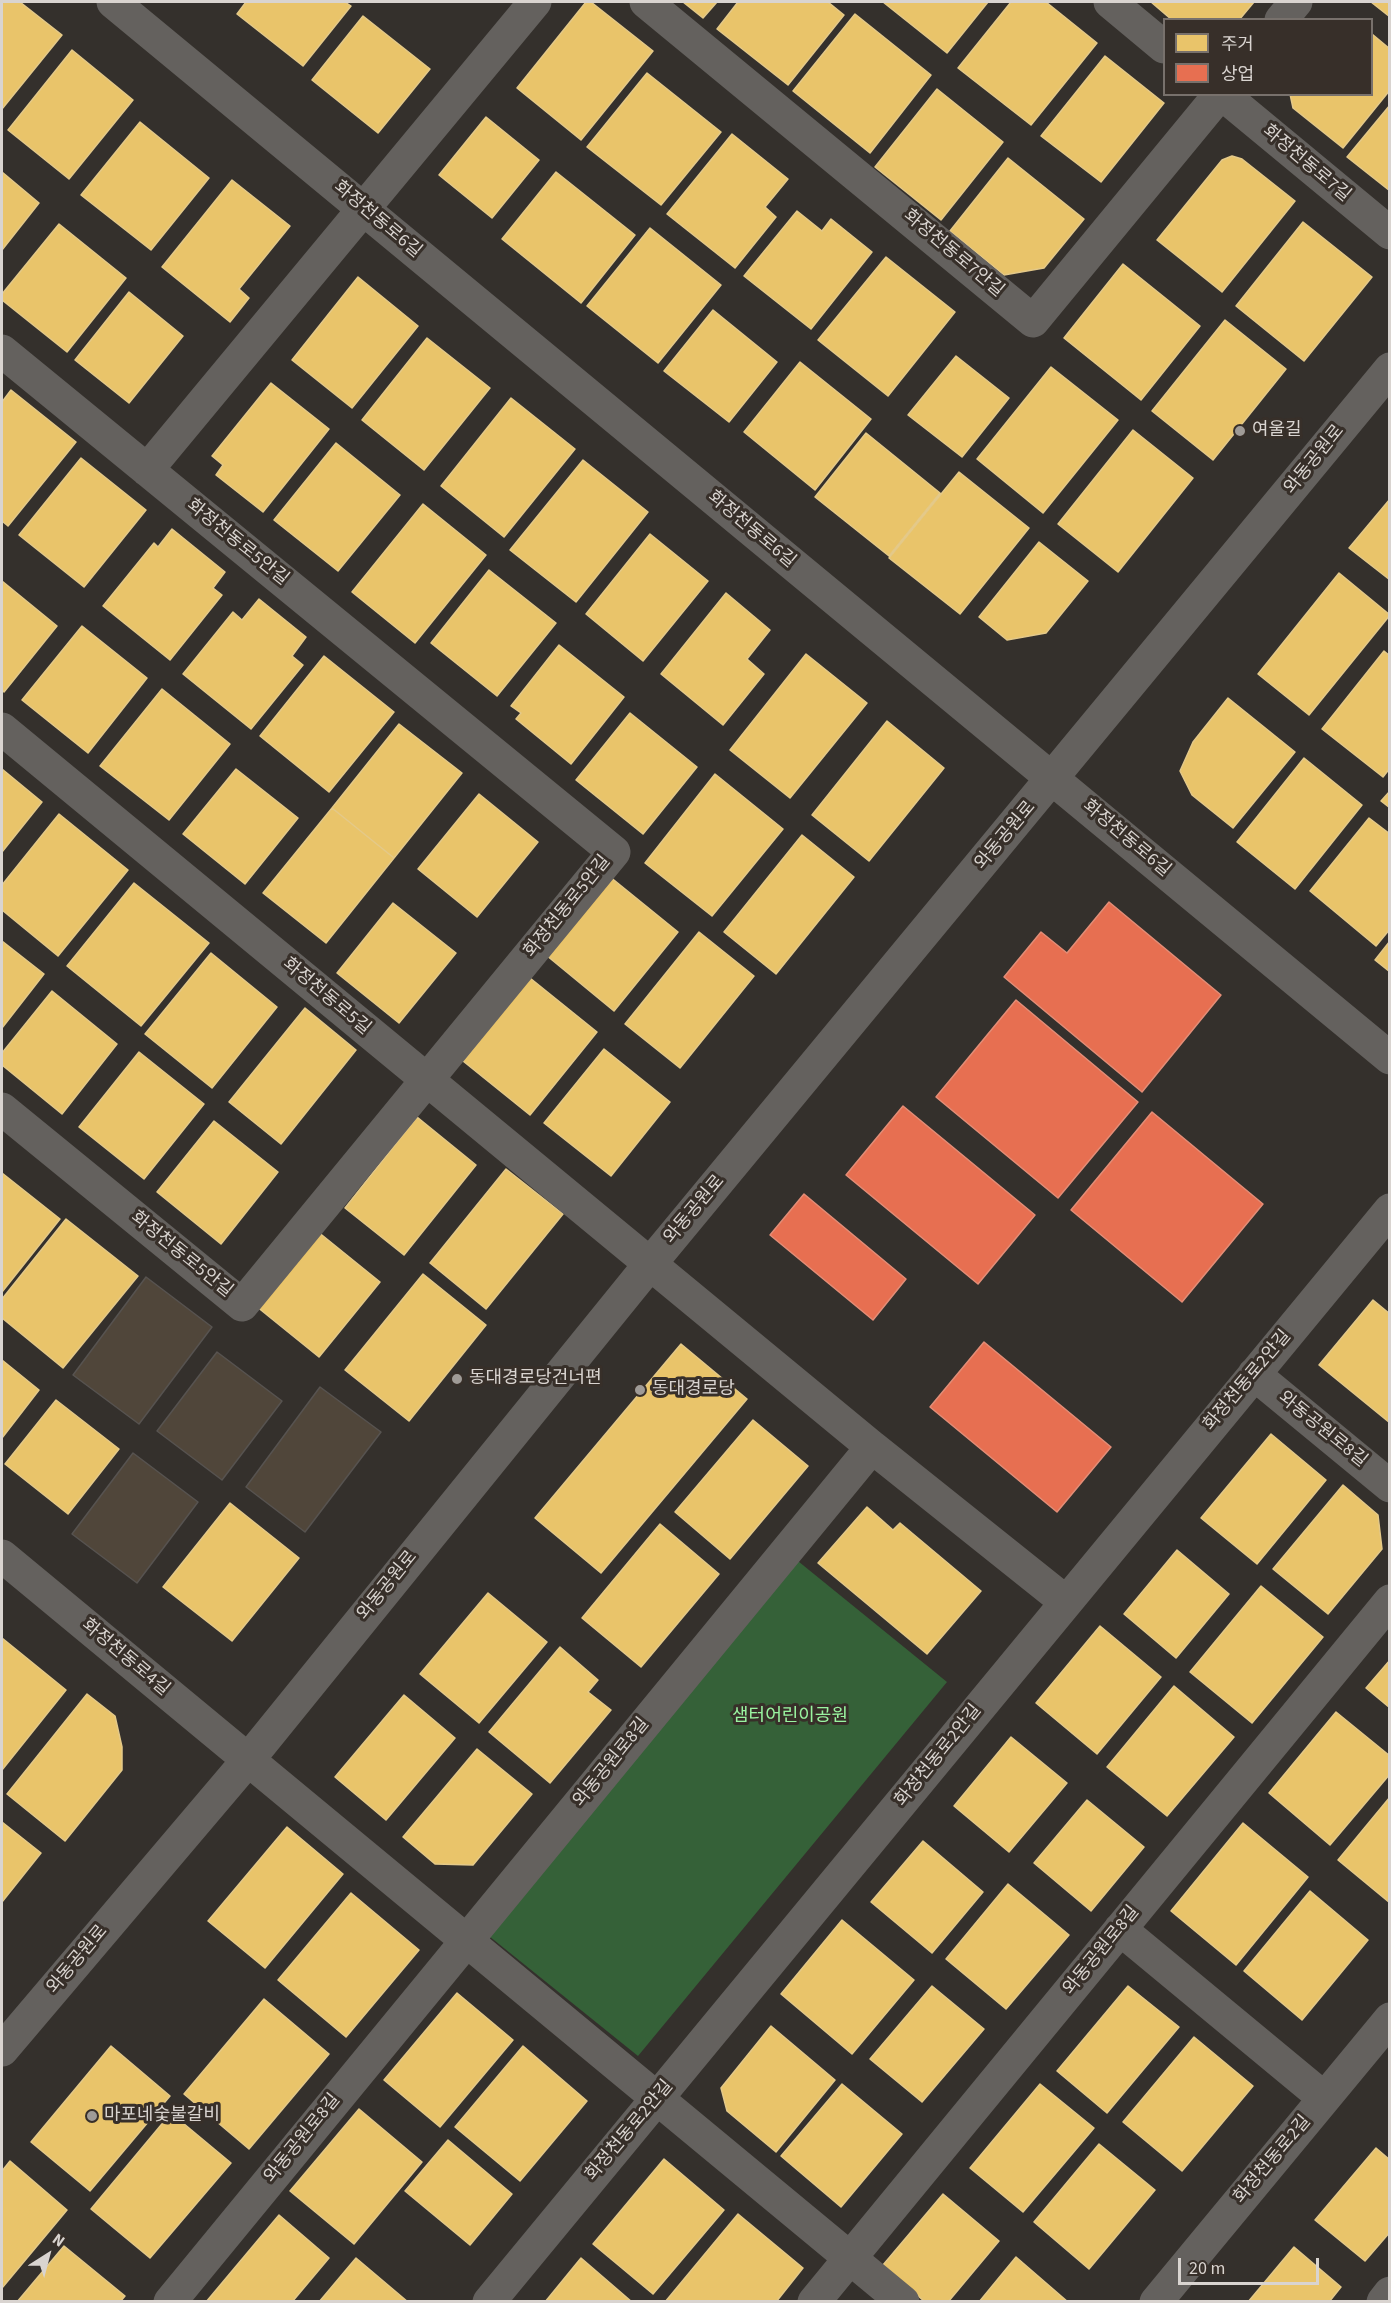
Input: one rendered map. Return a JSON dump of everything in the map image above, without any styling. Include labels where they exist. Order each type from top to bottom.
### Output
[{"type":"street","name":"화정천동로6길","points":[[113,2],[1389,1058]]},
{"type":"street","points":[[147,470],[536,2]]},
{"type":"street","name":"화정천동로7안길","points":[[646,2],[1033,321],[1219,96]]},
{"type":"street","points":[[1110,2],[1163,46]]},
{"type":"street","points":[[1283,18],[1296,2]]},
{"type":"street","name":"화정천동로7길","points":[[1223,96],[1389,233]]},
{"type":"street","name":"화정천동로5안길","points":[[2,351],[614,852],[242,1305],[2,1109]]},
{"type":"street","name":"와동공원로","points":[[2,2050],[248,1760],[650,1264],[1053,779],[1389,369]]},
{"type":"street","name":"화정천동로5길","points":[[2,729],[650,1264]]},
{"type":"street","name":"화정천동로2안길","points":[[489,2301],[1389,1210]]},
{"type":"street","points":[[650,1264],[872,1447],[1066,1602]]},
{"type":"street","name":"와동공원로8길","points":[[1254,1374],[1389,1486]]},
{"type":"street","name":"와동공원로8길","points":[[170,2301],[872,1447]]},
{"type":"street","name":"화정천동로4길","points":[[2,1556],[903,2301]]},
{"type":"street","name":"와동공원로8길","points":[[814,2301],[1389,1601]]},
{"type":"street","points":[[1120,1929],[1324,2098]]},
{"type":"street","name":"화정천동로2길","points":[[1156,2301],[1389,2019]]},
{"type":"street","points":[[1383,2301],[1389,2294]]},
{"type":"green space","name":"샘터어린이공원","points":[[793,1557],[947,1682],[638,2056],[484,1932]]},
{"type":"building: 주거","points":[[2,2],[20,2],[62,35],[2,109]]},
{"type":"building: 주거","points":[[246,2],[345,2],[351,6],[303,66],[237,14]]},
{"type":"building: 주거","points":[[586,2],[591,2],[653,51],[581,140],[517,88]]},
{"type":"building: 주거","points":[[683,2],[717,2],[703,18]]},
{"type":"building: 주거","points":[[738,2],[828,2],[844,15],[788,85],[717,29]]},
{"type":"building: 주거","points":[[883,2],[988,2],[947,53]]},
{"type":"building: 주거","points":[[1011,2],[1046,2],[1097,43],[1031,125],[958,68]]},
{"type":"building: 주거","points":[[1151,2],[1254,2],[1241,18],[1170,18]]},
{"type":"building: 주거","points":[[1371,2],[1390,2],[1390,17]]},
{"type":"building: 주거","points":[[855,14],[931,75],[870,153],[793,91]]},
{"type":"building: 주거","points":[[363,16],[430,69],[378,133],[312,80]]},
{"type":"building: 주거","points":[[1373,35],[1390,49],[1390,90],[1343,148],[1293,108],[1290,96],[1373,96]]},
{"type":"building: 주거","points":[[72,50],[133,100],[69,179],[8,130]]},
{"type":"building: 주거","points":[[1105,56],[1164,103],[1101,182],[1041,136]]},
{"type":"building: 주거","points":[[647,73],[721,132],[661,205],[587,147]]},
{"type":"building: 주거","points":[[937,89],[1003,142],[941,220],[875,167]]},
{"type":"building: 주거","points":[[1390,105],[1390,191],[1347,157]]},
{"type":"building: 주거","points":[[486,117],[539,160],[492,218],[439,175]]},
{"type":"building: 주거","points":[[140,122],[209,178],[151,250],[81,195]]},
{"type":"building: 주거","points":[[732,134],[788,179],[765,207],[776,217],[735,268],[667,214]]},
{"type":"building: 주거","points":[[1232,156],[1242,159],[1295,201],[1222,292],[1157,240],[1222,160]]},
{"type":"building: 주거","points":[[1008,158],[1084,219],[1044,268],[1004,275],[950,231]]},
{"type":"building: 주거","points":[[2,172],[39,203],[2,250]]},
{"type":"building: 주거","points":[[556,172],[635,235],[581,303],[502,239]]},
{"type":"building: 주거","points":[[232,180],[290,226],[239,289],[249,298],[230,322],[162,267]]},
{"type":"building: 주거","points":[[797,211],[822,231],[831,219],[872,252],[811,329],[744,276]]},
{"type":"building: 주거","points":[[1303,222],[1372,277],[1304,361],[1236,306]]},
{"type":"building: 주거","points":[[59,224],[126,278],[67,352],[2,300],[2,294]]},
{"type":"building: 주거","points":[[650,228],[721,285],[658,363],[587,306]]},
{"type":"building: 주거","points":[[886,257],[955,312],[888,396],[818,340]]},
{"type":"building: 주거","points":[[1123,264],[1200,326],[1141,400],[1064,338]]},
{"type":"building: 주거","points":[[358,277],[418,326],[352,408],[292,360]]},
{"type":"building: 주거","points":[[129,292],[183,336],[129,403],[75,360]]},
{"type":"building: 주거","points":[[713,310],[777,362],[729,422],[664,371]]},
{"type":"building: 주거","points":[[1225,320],[1286,369],[1213,460],[1152,411]]},
{"type":"building: 주거","points":[[427,338],[490,388],[424,470],[362,420]]},
{"type":"building: 주거","points":[[956,356],[1009,398],[962,457],[908,415]]},
{"type":"building: 주거","points":[[800,362],[871,419],[815,490],[744,432]]},
{"type":"building: 주거","points":[[1051,367],[1118,420],[1043,513],[977,459]]},
{"type":"building: 주거","points":[[271,383],[329,429],[263,512],[216,475],[223,465],[212,456]]},
{"type":"building: 주거","points":[[11,390],[76,442],[8,526],[2,521],[2,402]]},
{"type":"building: 주거","points":[[511,398],[575,449],[504,537],[441,486]]},
{"type":"building: 주거","points":[[1133,430],[1193,478],[1118,572],[1058,524]]},
{"type":"building: 주거","points":[[866,433],[940,493],[889,556],[815,497]]},
{"type":"building: 주거","points":[[336,443],[400,495],[338,571],[274,520]]},
{"type":"building: 주거","points":[[81,458],[146,510],[84,587],[19,535]]},
{"type":"building: 주거","points":[[583,460],[648,512],[576,602],[510,550]]},
{"type":"building: 주거","points":[[959,472],[1029,528],[960,614],[889,558]]},
{"type":"building: 주거","points":[[1390,499],[1390,580],[1349,548]]},
{"type":"building: 주거","points":[[423,504],[486,555],[415,643],[352,592]]},
{"type":"building: 주거","points":[[172,529],[225,572],[213,588],[222,595],[170,660],[103,606],[154,543],[158,547]]},
{"type":"building: 주거","points":[[650,534],[708,581],[643,661],[586,614]]},
{"type":"building: 주거","points":[[1039,542],[1088,581],[1046,633],[1007,640],[979,617]]},
{"type":"building: 주거","points":[[489,570],[556,623],[497,696],[431,643]]},
{"type":"building: 주거","points":[[1339,573],[1390,615],[1309,715],[1258,674]]},
{"type":"building: 주거","points":[[2,581],[57,626],[4,692],[2,690]]},
{"type":"building: 주거","points":[[726,593],[770,630],[747,659],[764,674],[723,725],[661,674]]},
{"type":"building: 주거","points":[[259,599],[306,637],[292,656],[303,665],[251,729],[183,674],[233,612],[242,620]]},
{"type":"building: 주거","points":[[82,626],[147,678],[88,753],[22,700]]},
{"type":"building: 주거","points":[[559,645],[624,697],[571,764],[516,719],[521,713],[511,706]]},
{"type":"building: 주거","points":[[1384,651],[1390,656],[1390,768],[1383,777],[1322,729]]},
{"type":"building: 주거","points":[[806,654],[867,703],[790,798],[730,750]]},
{"type":"building: 주거","points":[[324,656],[394,712],[329,792],[260,736]]},
{"type":"building: 주거","points":[[162,689],[230,744],[169,820],[100,766]]},
{"type":"building: 주거","points":[[1228,698],[1295,752],[1233,828],[1192,795],[1180,771],[1193,742]]},
{"type":"building: 주거","points":[[630,713],[697,767],[643,834],[576,780]]},
{"type":"building: 주거","points":[[887,721],[944,768],[869,861],[812,815]]},
{"type":"building: 주거","points":[[399,724],[462,773],[394,858],[332,808]]},
{"type":"building: 주거","points":[[1304,758],[1362,805],[1295,889],[1237,842]]},
{"type":"building: 주거","points":[[2,769],[42,802],[2,852]]},
{"type":"building: 주거","points":[[236,769],[298,818],[245,884],[183,834]]},
{"type":"building: 주거","points":[[715,774],[783,829],[712,916],[645,863]]},
{"type":"building: 주거","points":[[1390,791],[1390,808],[1381,801]]},
{"type":"building: 주거","points":[[479,794],[538,842],[477,917],[418,869]]},
{"type":"building: 주거","points":[[332,808],[394,858],[326,943],[263,893]]},
{"type":"building: 주거","points":[[59,814],[128,870],[58,956],[2,910],[2,885]]},
{"type":"building: 주거","points":[[1369,818],[1390,834],[1390,929],[1376,946],[1310,891]]},
{"type":"building: 주거","points":[[802,835],[854,877],[776,974],[724,932]]},
{"type":"building: 주거","points":[[609,876],[678,932],[614,1011],[546,955]]},
{"type":"building: 주거","points":[[134,883],[209,943],[141,1026],[67,966]]},
{"type":"building: 주거","points":[[393,903],[456,953],[399,1023],[337,973]]},
{"type":"building: 주거","points":[[699,932],[754,976],[680,1068],[625,1024]]},
{"type":"building: 주거","points":[[2,941],[44,974],[2,1028]]},
{"type":"building: 주거","points":[[1390,941],[1390,972],[1375,960]]},
{"type":"building: 주거","points":[[211,953],[277,1007],[212,1088],[145,1034]]},
{"type":"building: 주거","points":[[530,978],[597,1032],[530,1115],[463,1061]]},
{"type":"building: 주거","points":[[52,991],[117,1044],[62,1114],[2,1065],[2,1053]]},
{"type":"building: 주거","points":[[305,1008],[356,1050],[281,1144],[229,1102]]},
{"type":"building: 주거","points":[[604,1049],[670,1102],[611,1176],[544,1123]]},
{"type":"building: 주거","points":[[139,1052],[204,1104],[144,1179],[79,1127]]},
{"type":"building: 주거","points":[[417,1117],[476,1165],[404,1255],[345,1208]]},
{"type":"building: 주거","points":[[214,1121],[278,1172],[221,1244],[157,1192]]},
{"type":"building: 주거","points":[[506,1169],[563,1214],[486,1309],[430,1263]]},
{"type":"building: 주거","points":[[2,1173],[60,1219],[2,1292]]},
{"type":"building: 주거","points":[[66,1219],[138,1276],[63,1368],[2,1318],[2,1299]]},
{"type":"building: 주거","points":[[312,1227],[380,1282],[319,1357],[251,1302]]},
{"type":"building: 주거","points":[[423,1274],[486,1325],[409,1421],[345,1370]]},
{"type":"building: 주거","points":[[1373,1300],[1390,1314],[1390,1423],[1319,1365]]},
{"type":"building: 주거","points":[[681,1344],[747,1399],[601,1573],[535,1518]]},
{"type":"building: 주거","points":[[2,1360],[39,1390],[2,1438]]},
{"type":"building: 주거","points":[[56,1400],[119,1449],[68,1514],[5,1464]]},
{"type":"building: 주거","points":[[753,1420],[808,1466],[730,1559],[675,1512]]},
{"type":"building: 주거","points":[[1271,1434],[1326,1480],[1257,1564],[1201,1518]]},
{"type":"building: 주거","points":[[1343,1485],[1378,1515],[1382,1549],[1328,1614],[1273,1569]]},
{"type":"building: 주거","points":[[230,1503],[299,1558],[232,1641],[163,1587]]},
{"type":"building: 주거","points":[[867,1507],[893,1530],[900,1523],[981,1591],[927,1654],[818,1563]]},
{"type":"building: 주거","points":[[660,1524],[719,1574],[641,1667],[582,1618]]},
{"type":"building: 주거","points":[[1177,1550],[1229,1594],[1176,1658],[1124,1614]]},
{"type":"building: 주거","points":[[1261,1586],[1323,1637],[1252,1723],[1190,1672]]},
{"type":"building: 주거","points":[[488,1593],[547,1642],[479,1723],[420,1674]]},
{"type":"building: 주거","points":[[1100,1626],[1161,1677],[1097,1754],[1036,1703]]},
{"type":"building: 주거","points":[[2,1638],[66,1690],[2,1770]]},
{"type":"building: 주거","points":[[560,1647],[598,1680],[588,1692],[611,1710],[550,1783],[489,1732]]},
{"type":"building: 주거","points":[[1390,1660],[1390,1708],[1366,1688]]},
{"type":"building: 주거","points":[[1174,1686],[1234,1737],[1167,1816],[1107,1767]]},
{"type":"building: 주거","points":[[87,1694],[115,1716],[122,1747],[122,1770],[65,1841],[7,1794]]},
{"type":"building: 주거","points":[[404,1695],[455,1738],[386,1820],[335,1777]]},
{"type":"building: 주거","points":[[1336,1712],[1390,1756],[1390,1774],[1330,1845],[1269,1793]]},
{"type":"building: 주거","points":[[1011,1737],[1067,1783],[1009,1852],[954,1806]]},
{"type":"building: 주거","points":[[477,1749],[532,1794],[473,1865],[435,1864],[403,1837]]},
{"type":"building: 주거","points":[[1390,1797],[1390,1903],[1338,1860]]},
{"type":"building: 주거","points":[[1087,1800],[1144,1847],[1091,1911],[1034,1863]]},
{"type":"building: 주거","points":[[2,1822],[41,1853],[2,1902]]},
{"type":"building: 주거","points":[[1243,1823],[1308,1877],[1236,1965],[1171,1911]]},
{"type":"building: 주거","points":[[287,1827],[343,1874],[265,1968],[208,1921]]},
{"type":"building: 주거","points":[[923,1841],[983,1892],[932,1953],[871,1902]]},
{"type":"building: 주거","points":[[1008,1884],[1069,1935],[1006,2009],[946,1959]]},
{"type":"building: 주거","points":[[1310,1891],[1368,1940],[1302,2020],[1244,1971]]},
{"type":"building: 주거","points":[[351,1893],[419,1950],[346,2037],[278,1980]]},
{"type":"building: 주거","points":[[842,1920],[914,1980],[852,2054],[781,1994]]},
{"type":"building: 주거","points":[[932,1986],[984,2029],[922,2102],[870,2059]]},
{"type":"building: 주거","points":[[1128,1986],[1179,2027],[1107,2113],[1057,2071]]},
{"type":"building: 주거","points":[[457,1993],[513,2040],[440,2127],[384,2080]]},
{"type":"building: 주거","points":[[264,1999],[329,2054],[249,2149],[184,2094]]},
{"type":"building: 주거","points":[[771,2026],[835,2080],[776,2152],[727,2111],[721,2088]]},
{"type":"building: 주거","points":[[1194,2037],[1253,2086],[1182,2171],[1123,2122]]},
{"type":"building: 주거","points":[[111,2046],[170,2096],[90,2191],[31,2142]]},
{"type":"building: 주거","points":[[523,2046],[587,2101],[520,2181],[455,2127]]},
{"type":"building: 주거","points":[[842,2084],[902,2134],[841,2207],[781,2156]]},
{"type":"building: 주거","points":[[1040,2084],[1094,2128],[1023,2212],[970,2168]]},
{"type":"building: 주거","points":[[359,2109],[422,2162],[354,2244],[290,2191]]},
{"type":"building: 주거","points":[[171,2113],[231,2163],[150,2258],[91,2209]]},
{"type":"building: 주거","points":[[448,2140],[512,2194],[470,2245],[405,2191]]},
{"type":"building: 주거","points":[[1099,2144],[1155,2190],[1089,2269],[1034,2222]]},
{"type":"building: 주거","points":[[1376,2148],[1390,2160],[1390,2232],[1365,2261],[1315,2220]]},
{"type":"building: 주거","points":[[664,2159],[724,2210],[653,2294],[593,2244]]},
{"type":"building: 주거","points":[[10,2161],[67,2210],[2,2288],[2,2171]]},
{"type":"building: 주거","points":[[943,2194],[999,2241],[948,2302],[925,2302],[883,2265]]},
{"type":"building: 주거","points":[[738,2214],[803,2268],[776,2302],[665,2302]]},
{"type":"building: 주거","points":[[279,2215],[329,2258],[292,2302],[206,2302]]},
{"type":"building: 주거","points":[[64,2246],[125,2296],[120,2302],[17,2302]]},
{"type":"building: 주거","points":[[1294,2247],[1341,2287],[1329,2302],[1248,2302]]},
{"type":"building: 주거","points":[[1016,2257],[1068,2302],[979,2302]]},
{"type":"building: 주거","points":[[356,2258],[408,2302],[319,2302]]},
{"type":"building: 주거","points":[[581,2258],[632,2302],[545,2302]]},
{"type":"building: 상업","points":[[1109,902],[1221,995],[1142,1092],[1004,977],[1041,932],[1067,953]]},
{"type":"building: 상업","points":[[1016,1000],[1138,1102],[1058,1198],[936,1097]]},
{"type":"building: 상업","points":[[903,1106],[1035,1215],[978,1284],[846,1175]]},
{"type":"building: 상업","points":[[1152,1112],[1263,1204],[1182,1302],[1071,1210]]},
{"type":"building: 상업","points":[[804,1194],[906,1279],[873,1320],[770,1235]]},
{"type":"building: 상업","points":[[984,1342],[1111,1447],[1057,1512],[930,1407]]},
{"type":"building: 기타","points":[[146,1277],[212,1327],[139,1424],[73,1375]]},
{"type":"building: 기타","points":[[217,1352],[282,1401],[222,1480],[157,1431]]},
{"type":"building: 기타","points":[[320,1387],[381,1432],[305,1532],[246,1487]]},
{"type":"building: 기타","points":[[133,1453],[198,1502],[137,1583],[72,1534]]},
{"type":"place","name":"여울길","points":[[1240,431]]},
{"type":"place","name":"동대경로당건너편","points":[[457,1379]]},
{"type":"place","name":"동대경로당","points":[[640,1390]]},
{"type":"place","name":"마포네숯불갈비","points":[[92,2116]]}]
